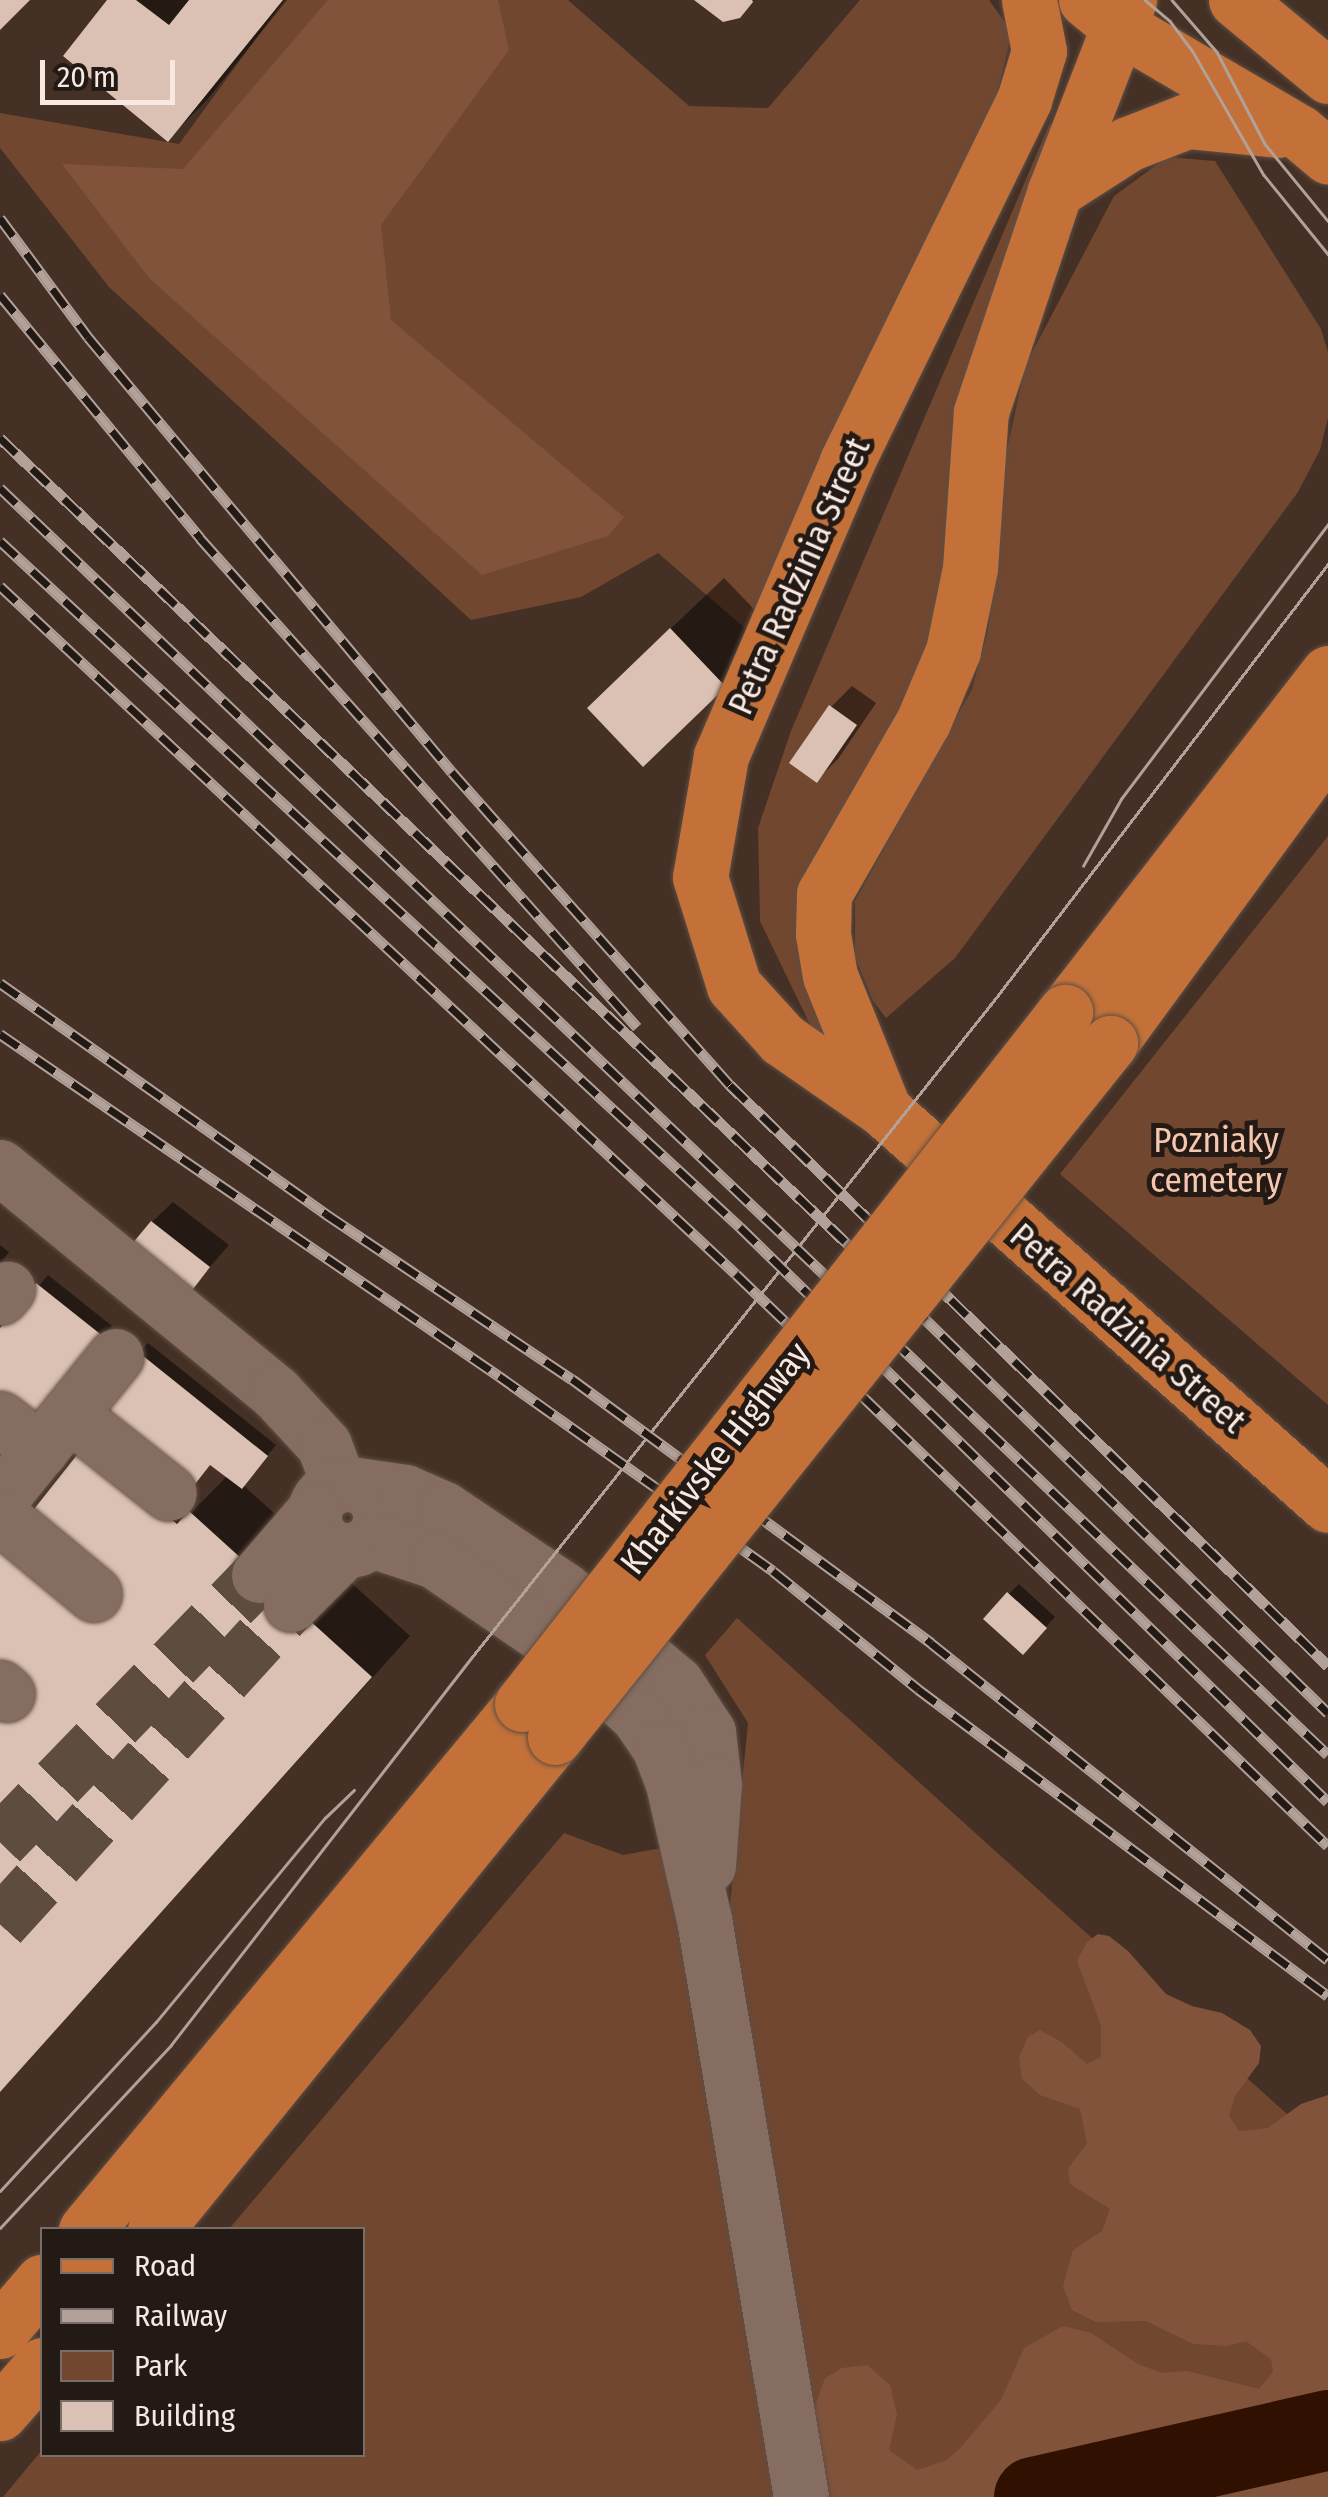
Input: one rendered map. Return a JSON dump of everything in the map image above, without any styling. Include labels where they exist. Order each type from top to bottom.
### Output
[{"type":"main road","name":"Petra Radzinia Street","points":[[1029,0],[1039,52],[1024,100],[847,462],[721,756],[700,878],[734,986],[792,1049],[884,1110],[1328,1505]]},
{"type":"main road","points":[[1236,0],[1328,76]]},
{"type":"main road","name":"Petra Radzinia Street","points":[[884,1110],[830,976],[822,934],[824,894],[923,722],[953,652],[970,568],[981,412],[1111,9]]},
{"type":"main road","points":[[1111,9],[1313,144]]},
{"type":"main road","points":[[1055,191],[1128,144],[1187,121],[1313,144]]},
{"type":"main road","name":"Kharkivske Highway","points":[[156,2227],[1065,1012],[1328,673]]},
{"type":"main road","name":"Kharkivske Highway","points":[[89,2227],[538,1720],[1110,1043],[1328,745]]},
{"type":"main road","points":[[0,2412],[40,2367]]},
{"type":"lane","points":[[0,1167],[275,1392],[324,1445],[345,1514],[435,1561],[573,1656],[638,1716],[658,1746],[673,1784],[704,1919],[800,2497]]},
{"type":"lane","points":[[0,1499],[36,1428],[116,1356]]},
{"type":"lane","points":[[36,1428],[168,1494]]},
{"type":"lane","points":[[275,1589],[345,1514]]},
{"type":"lane","points":[[0,1516],[94,1594]]},
{"type":"green space","points":[[284,0],[568,0],[689,106],[768,108],[860,0],[989,0],[1012,32],[994,107],[761,642],[658,553],[581,597],[471,620],[109,287],[0,148],[0,113],[179,144]]},
{"type":"green space","points":[[1050,123],[1069,131],[955,603],[863,795],[831,1033],[817,1039],[760,921],[758,828],[791,731]]},
{"type":"green space","points":[[1167,157],[1215,161],[1321,329],[1328,352],[1328,418],[1320,450],[1298,492],[955,958],[886,1018],[873,1001],[855,957],[855,901],[972,689],[988,631],[999,487],[1025,366],[1114,196]]},
{"type":"green space","name":"Pozniaky cemetery","points":[[1328,836],[1328,1405],[1060,1174]]},
{"type":"green space","points":[[737,1618],[1328,2151],[1328,2410],[964,2497],[818,2497],[765,2211],[730,1905],[748,1723],[705,1655]]},
{"type":"green space","points":[[564,1833],[623,1855],[667,1847],[778,2497],[3,2497],[40,2452],[40,2457],[365,2457],[365,2227],[231,2227]]},
{"type":"shaded area","points":[[328,0],[498,0],[509,50],[381,225],[391,320],[624,517],[608,536],[482,575],[149,278],[62,164],[183,169]]},
{"type":"shaded area","points":[[1098,1934],[1109,1936],[1128,1951],[1166,1994],[1192,2006],[1222,2013],[1250,2030],[1261,2046],[1259,2063],[1235,2096],[1229,2116],[1239,2131],[1268,2128],[1301,2104],[1328,2095],[1328,2497],[830,2497],[813,2412],[825,2378],[842,2368],[867,2365],[890,2385],[897,2414],[889,2450],[917,2470],[947,2460],[961,2447],[1001,2400],[1024,2348],[1063,2326],[1091,2333],[1138,2364],[1162,2373],[1187,2371],[1259,2389],[1273,2372],[1271,2359],[1246,2341],[1227,2346],[1193,2344],[1146,2321],[1096,2322],[1072,2310],[1063,2286],[1073,2250],[1102,2231],[1110,2209],[1070,2184],[1068,2169],[1087,2143],[1080,2109],[1040,2095],[1022,2079],[1019,2057],[1028,2037],[1040,2030],[1087,2064],[1101,2057],[1101,2025],[1077,1961],[1087,1942]]},
{"type":"building","points":[[0,0],[30,0],[0,30]]},
{"type":"building","points":[[107,0],[136,0],[169,25],[189,0],[283,0],[168,142],[63,56]]},
{"type":"building","points":[[694,0],[753,2],[740,18],[723,22]]},
{"type":"building","points":[[670,628],[726,687],[643,767],[587,708]]},
{"type":"building","points":[[829,705],[857,725],[817,783],[789,763]]},
{"type":"building","points":[[151,1221],[210,1267],[187,1297],[127,1250]]},
{"type":"building","points":[[36,1283],[104,1337],[36,1422],[0,1393],[0,1328]]},
{"type":"building","points":[[137,1351],[268,1456],[242,1489],[210,1465],[192,1488],[92,1408]]},
{"type":"building","points":[[84,1446],[177,1524],[189,1511],[372,1677],[0,2092],[0,1552]]},
{"type":"building","points":[[1007,1592],[1047,1628],[1023,1655],[983,1619]]},
{"type":"waterway","points":[[1034,2497],[1328,2430]]},
{"type":"tunnel","points":[[0,1842],[259,1575]]},
{"type":"tunnel","points":[[0,1924],[291,1604]]},
{"type":"tram line","points":[[1145,0],[1170,21],[1192,50],[1264,175],[1328,254]]},
{"type":"tram line","points":[[1172,0],[1217,52],[1265,144],[1328,221]]},
{"type":"tram line","points":[[1083,866],[1121,799],[1328,524]]},
{"type":"tram line","points":[[0,2228],[171,2045],[472,1657],[995,999],[1328,564]]},
{"type":"tram line","points":[[0,2191],[156,2022],[325,1818],[354,1790]]},
{"type":"railway","points":[[0,218],[88,337],[452,772],[730,1085],[1328,1666]]},
{"type":"railway","points":[[0,295],[200,538],[637,1027]]},
{"type":"railway","points":[[0,438],[879,1274],[1328,1713]]},
{"type":"railway","points":[[0,488],[1328,1755]]},
{"type":"railway","points":[[0,541],[740,1227],[1328,1802]]},
{"type":"railway","points":[[0,586],[736,1274],[1328,1846]]},
{"type":"railway","points":[[0,983],[326,1214],[572,1379],[931,1643],[1328,1960]]},
{"type":"railway","points":[[0,1034],[499,1376],[773,1571],[918,1689],[1328,1996]]}]
